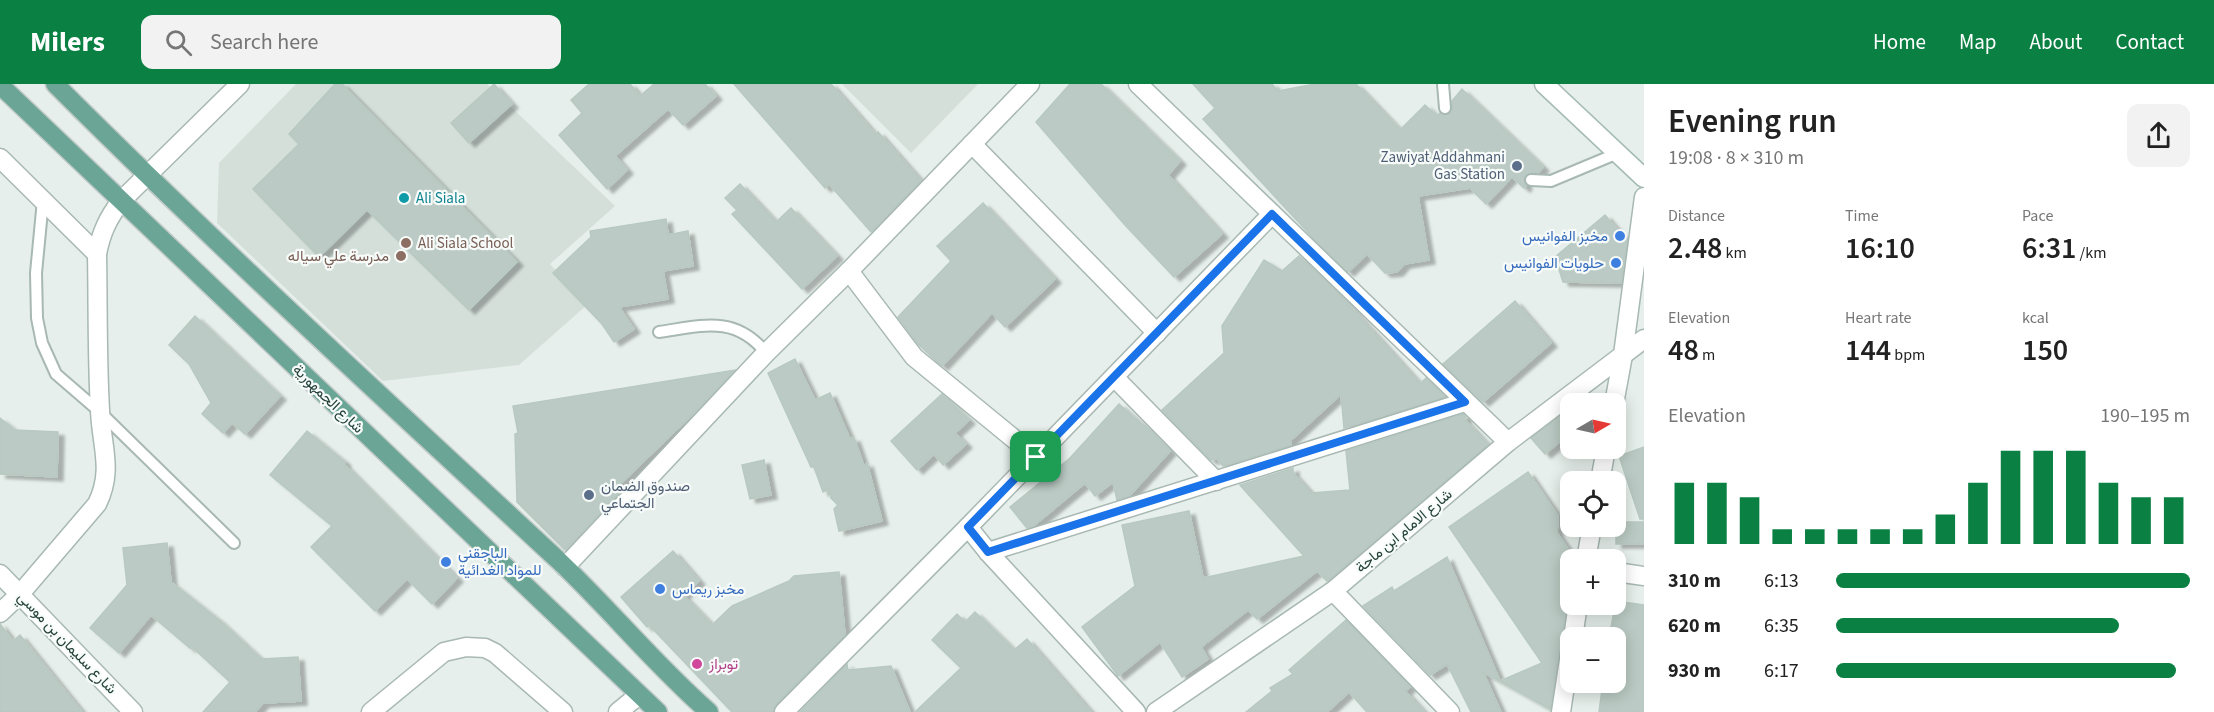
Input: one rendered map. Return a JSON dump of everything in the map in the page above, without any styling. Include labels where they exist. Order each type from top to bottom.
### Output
[{"type":"main road","name":"شارع الجمهورية","points":[[0,84],[658,712]]},
{"type":"main road","points":[[55,84],[147,176],[565,567],[680,687],[709,712]]},
{"type":"street","points":[[0,613],[20,594],[97,504],[103,493],[107,467],[100,412],[97,254],[105,225],[121,201],[240,84]]},
{"type":"street","points":[[565,567],[766,353],[849,271],[1030,84]]},
{"type":"street","points":[[1138,84],[1508,442]]},
{"type":"street","points":[[1544,84],[1644,178]]},
{"type":"street","points":[[972,144],[1157,333]]},
{"type":"street","points":[[0,158],[97,254]]},
{"type":"street","points":[[1616,393],[1644,197]]},
{"type":"street","points":[[784,712],[968,527],[1272,214]]},
{"type":"street","points":[[849,271],[914,357],[1036,457]]},
{"type":"street","name":"شارع الامام ابن ماجة","points":[[1156,712],[1333,591],[1508,442],[1644,339]]},
{"type":"street","points":[[1114,377],[1216,481]]},
{"type":"street","points":[[988,552],[1465,402]]},
{"type":"street","points":[[968,527],[988,552],[1136,712]]},
{"type":"street","name":"شارع سليمان بن موسي","points":[[0,573],[134,712]]},
{"type":"street","points":[[1626,573],[1644,576]]},
{"type":"street","points":[[1333,591],[1450,712]]},
{"type":"street","points":[[371,712],[444,652],[466,647],[485,648],[495,653],[563,712]]},
{"type":"street","points":[[1561,712],[1564,693]]},
{"type":"street","points":[[618,712],[639,695]]},
{"type":"lane","points":[[1443,84],[1445,108]]},
{"type":"lane","points":[[1531,180],[1551,181],[1618,153]]},
{"type":"lane","points":[[43,200],[36,273],[36,318],[42,343],[56,374],[100,412],[234,543]]},
{"type":"lane","points":[[659,332],[713,325],[728,326],[743,331],[756,340],[766,353]]},
{"type":"shaded area","name":"Ali Siala School","points":[[296,84],[487,84],[615,206],[550,264],[588,304],[519,365],[383,381],[217,223],[219,163]]},
{"type":"shaded area","points":[[842,84],[978,84],[911,153]]},
{"type":"building","name":"Ali Siala","points":[[335,84],[342,84],[517,262],[469,310],[367,210],[319,257],[253,189],[299,144],[289,134]]},
{"type":"building","points":[[494,84],[512,104],[469,143],[451,123]]},
{"type":"building","points":[[589,84],[630,84],[640,96],[654,84],[705,84],[716,96],[683,125],[668,109],[615,156],[627,170],[607,189],[559,135],[582,113],[571,100]]},
{"type":"building","points":[[734,84],[831,84],[875,134],[878,132],[921,181],[871,232],[829,184],[825,188]]},
{"type":"building","points":[[1070,84],[1101,84],[1180,161],[1168,175],[1222,234],[1174,277],[1125,225],[1036,122]]},
{"type":"building","points":[[1193,84],[1272,84],[1278,91],[1315,84],[1356,84],[1400,130],[1425,105],[1437,116],[1440,113],[1449,114],[1452,111],[1452,101],[1462,89],[1543,167],[1538,173],[1525,175],[1526,186],[1524,188],[1512,177],[1486,204],[1470,188],[1418,196],[1429,260],[1404,264],[1397,272],[1385,273],[1367,254],[1348,272],[1316,241],[1203,119],[1215,108]]},
{"type":"building","points":[[740,184],[776,222],[791,208],[837,256],[802,289],[732,214],[737,210],[725,198]]},
{"type":"building","points":[[983,203],[1055,279],[1005,327],[992,313],[942,366],[918,344],[898,317],[951,261],[937,246]]},
{"type":"building","points":[[1605,215],[1627,241],[1621,283],[1563,282],[1555,257]]},
{"type":"building","points":[[666,219],[668,235],[688,231],[693,266],[663,271],[668,299],[619,307],[634,329],[614,342],[602,324],[553,273],[591,237],[590,231]]},
{"type":"building","points":[[1299,256],[1338,293],[1420,384],[1426,378],[1445,397],[1344,428],[1341,394],[1291,440],[1291,445],[1223,466],[1217,459],[1211,460],[1162,410],[1224,353],[1222,326],[1264,260],[1282,271]]},
{"type":"building","points":[[1515,301],[1551,343],[1483,402],[1443,364]]},
{"type":"building","points":[[195,316],[280,396],[245,434],[232,423],[223,433],[202,414],[211,403],[189,364],[169,345]]},
{"type":"building","points":[[795,359],[815,400],[830,393],[850,439],[854,438],[864,466],[867,463],[882,521],[839,531],[834,509],[838,505],[831,498],[829,489],[823,492],[814,467],[811,467],[768,373]]},
{"type":"building","points":[[735,370],[617,487],[620,492],[565,550],[517,502],[515,434],[518,433],[513,406]]},
{"type":"building","points":[[942,394],[969,420],[955,433],[966,444],[943,465],[934,454],[917,470],[891,441]]},
{"type":"building","points":[[1119,404],[1145,425],[1170,451],[1129,496],[1117,500],[1113,482],[1095,496],[1085,483],[1033,526],[1027,528],[1010,507],[1070,458]]},
{"type":"building","points":[[1463,414],[1466,417],[1464,419],[1488,445],[1327,581],[1317,571],[1257,619],[1248,610],[1201,647],[1208,659],[1182,677],[1160,642],[1118,676],[1082,627],[1135,586],[1122,525],[1189,511],[1203,578],[1304,556],[1240,485],[1293,468],[1293,473],[1311,493],[1350,490],[1346,451]]},
{"type":"building","points":[[1560,416],[1560,441],[1545,454],[1531,438]]},
{"type":"building","points":[[0,418],[15,430],[58,432],[57,477],[0,474]]},
{"type":"building","points":[[307,431],[345,462],[344,464],[457,578],[432,604],[407,579],[375,611],[311,547],[332,526],[270,475]]},
{"type":"building","points":[[1644,447],[1644,519],[1640,519],[1626,471],[1620,459],[1626,459],[1626,453]]},
{"type":"building","points":[[764,460],[771,495],[750,499],[742,465]]},
{"type":"building","points":[[1528,472],[1558,516],[1557,533],[1568,549],[1560,549],[1560,615],[1565,615],[1563,627],[1560,627],[1560,650],[1550,709],[1483,672],[1501,712],[1471,712],[1447,664],[1430,675],[1363,606],[1392,587],[1394,591],[1447,557],[1500,681],[1542,663],[1449,527]]},
{"type":"building","points":[[1626,522],[1644,522],[1644,544],[1616,544],[1616,537],[1626,537]]},
{"type":"building","points":[[167,543],[171,582],[219,620],[261,659],[298,657],[301,701],[263,703],[255,712],[203,712],[230,682],[191,646],[190,648],[151,615],[119,653],[90,628],[127,585],[123,548]]},
{"type":"building","points":[[673,551],[699,581],[683,595],[712,625],[732,606],[789,581],[794,576],[839,572],[845,635],[776,704],[773,712],[732,712],[649,625],[647,627],[621,597]]},
{"type":"building","points":[[1626,602],[1644,605],[1644,712],[1599,712],[1602,693],[1626,693],[1626,627],[1611,627],[1613,615],[1626,615]]},
{"type":"building","points":[[975,612],[1014,650],[1027,639],[1091,712],[915,712],[961,668],[932,640],[957,614],[965,622]]},
{"type":"building","points":[[1346,620],[1410,687],[1405,691],[1424,712],[1367,712],[1349,692],[1327,712],[1246,712],[1272,691],[1270,688],[1293,674],[1289,670]]},
{"type":"building","points":[[0,624],[13,641],[20,635],[82,712],[0,712]]},
{"type":"building","points":[[847,664],[848,670],[891,666],[910,712],[800,712]]},
{"type":"place","name":"Zawiyat Addahmani Gas Station","points":[[1517,166]]},
{"type":"place","name":"Ali Siala","points":[[404,198]]},
{"type":"place","name":"مخبز الفوانيس","points":[[1620,236]]},
{"type":"place","name":"Ali Siala School","points":[[406,243]]},
{"type":"place","name":"مدرسة علي سياله","points":[[401,256]]},
{"type":"place","name":"حلويات الفوانيس","points":[[1616,263]]},
{"type":"place","name":"صندوق الضمان الجتماعي","points":[[589,495]]},
{"type":"place","name":"الباجقني للمواد الغدائية","points":[[446,562]]},
{"type":"place","name":"مخبز ريماس","points":[[660,589]]},
{"type":"place","name":"توبراز","points":[[697,664]]},
{"type":"route","points":[[1272,214],[1465,402],[988,552],[968,527],[1036,457],[1272,214]]}]
